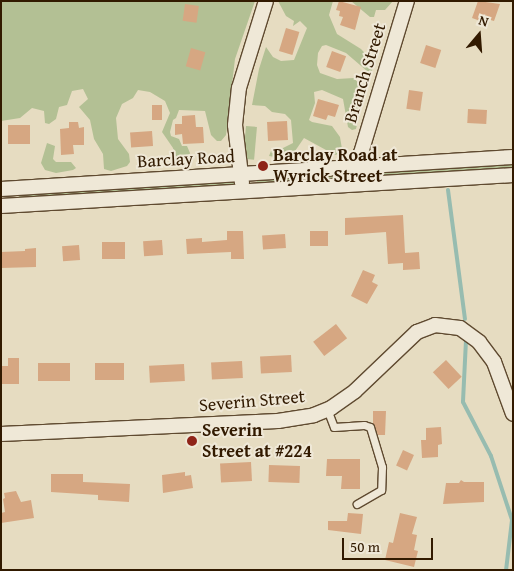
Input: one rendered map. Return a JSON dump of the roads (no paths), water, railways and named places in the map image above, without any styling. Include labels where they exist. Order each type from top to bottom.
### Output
[{"type":"street","points":[[242,190],[236,126],[240,88],[266,1]]},
{"type":"street","name":"Branch Street","points":[[359,185],[359,167],[407,1]]},
{"type":"street","name":"Barclay Road","points":[[513,157],[6,188],[7,206],[513,174]]},
{"type":"street","name":"Severin Street","points":[[1,434],[297,419],[327,410],[355,391],[416,332],[429,326],[442,325],[466,332],[485,348],[494,362],[513,414]]},
{"type":"lane","points":[[327,410],[334,427],[364,425],[370,427],[382,467],[380,490],[357,504]]},
{"type":"waterway","points":[[448,190],[465,319]]},
{"type":"waterway","points":[[466,340],[463,402],[491,456],[512,520],[506,570]]},
{"type":"place","name":"Barclay Road at Wyrick Street","points":[[263,166]]},
{"type":"place","name":"Severin Street at #224","points":[[192,441]]}]
